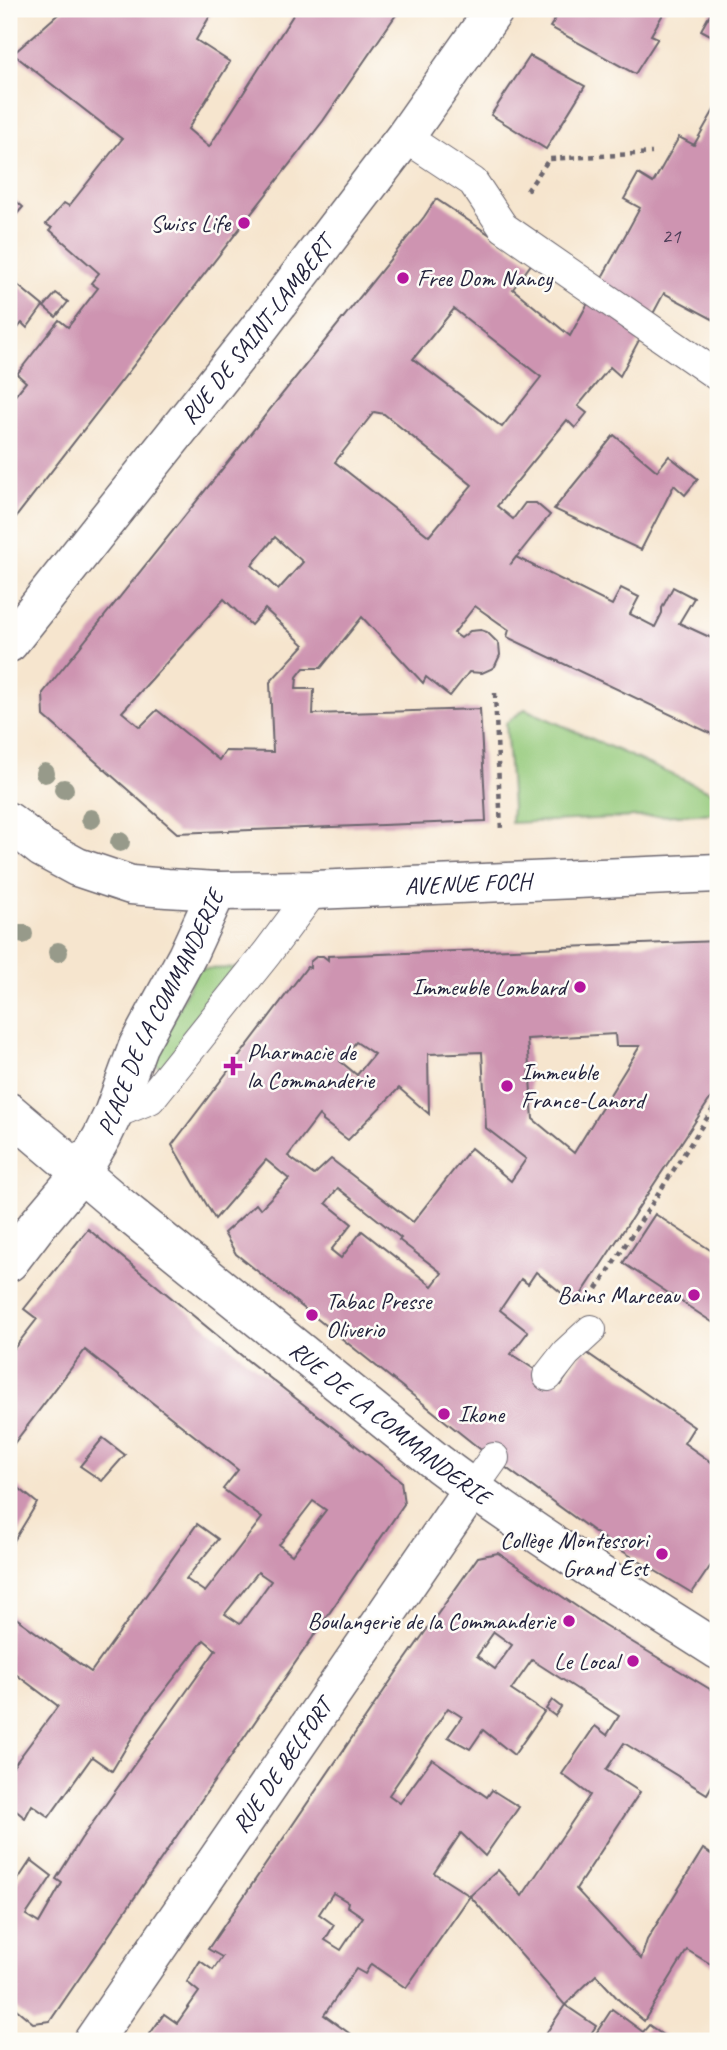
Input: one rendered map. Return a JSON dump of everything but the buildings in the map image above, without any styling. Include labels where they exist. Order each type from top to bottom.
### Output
[{"type":"street","name":"RUE DE SAINT-LAMBERT","points":[[9,643],[257,331],[405,137],[495,9]]},
{"type":"street","name":"PLACE DE LA COMMANDERIE","points":[[9,822],[42,848],[77,867],[131,885],[217,891],[187,956],[138,1046],[102,1137],[80,1172],[9,1112]]},
{"type":"street","name":"AVENUE FOCH","points":[[217,891],[503,884],[718,873]]},
{"type":"street","points":[[9,1262],[80,1172]]},
{"type":"street","name":"RUE DE LA COMMANDERIE","points":[[80,1172],[472,1489],[718,1650]]},
{"type":"street","name":"RUE DE BELFORT","points":[[93,2041],[472,1489]]},
{"type":"lane","points":[[405,137],[473,182],[503,227],[718,376]]},
{"type":"lane","points":[[113,1114],[150,1099],[314,890]]},
{"type":"lane","points":[[548,1376],[566,1353],[591,1330]]},
{"type":"lane","points":[[472,1489],[494,1458]]},
{"type":"path","points":[[503,227],[549,159],[652,153]]},
{"type":"path","points":[[495,693],[501,831]]},
{"type":"path","points":[[591,1330],[581,1313],[718,1101]]},
{"type":"green space","points":[[525,709],[718,795],[718,813],[511,823],[506,723]]},
{"type":"green space","points":[[239,968],[163,1069],[153,1063],[197,969]]},
{"type":"place","name":"Swiss Life","points":[[244,223]]},
{"type":"place","name":"Free Dom Nancy","points":[[403,278]]},
{"type":"place","name":"Immeuble Lombard","points":[[580,987]]},
{"type":"place","name":"Pharmacie de la Commanderie","points":[[233,1066]]},
{"type":"place","name":"Immeuble France-Lanord","points":[[507,1086]]},
{"type":"place","name":"Bains Marceau","points":[[694,1295]]},
{"type":"place","name":"Tabac Presse Oliverio","points":[[312,1315]]},
{"type":"place","name":"Ikone","points":[[444,1414]]},
{"type":"place","name":"Collège Montessori Grand Est","points":[[662,1554]]},
{"type":"place","name":"Boulangerie de la Commanderie","points":[[569,1621]]},
{"type":"place","name":"Le Local","points":[[633,1661]]}]
